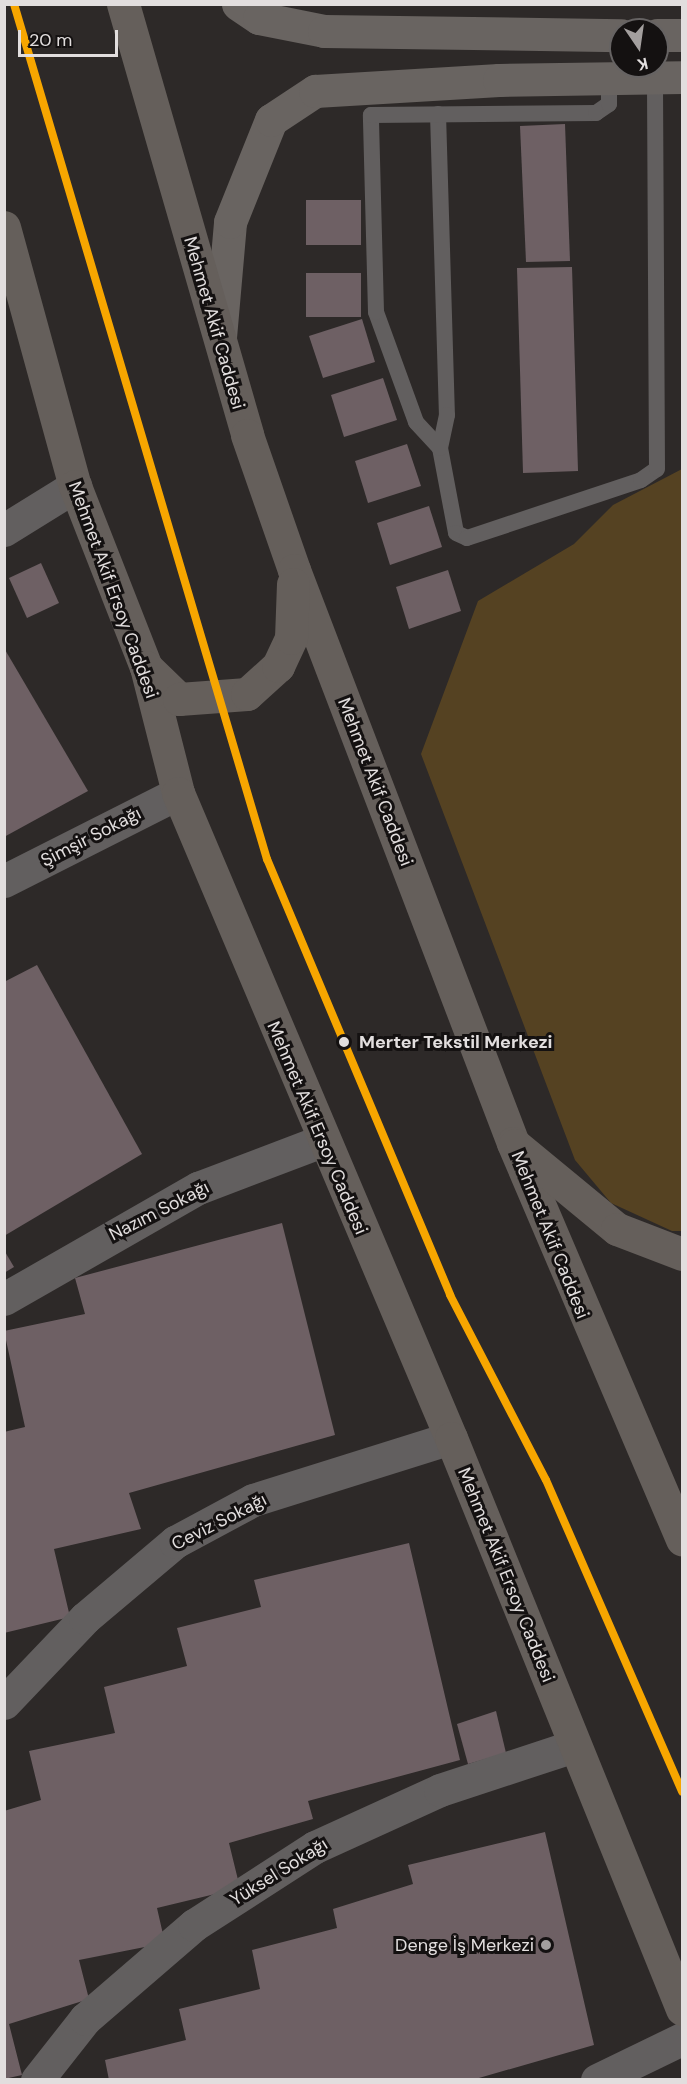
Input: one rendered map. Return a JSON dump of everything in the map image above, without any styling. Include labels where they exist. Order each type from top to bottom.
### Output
[{"type":"main road","name":"Mehmet Akif Caddesi","points":[[123,4],[219,342],[294,570],[513,1143],[682,1539]]},
{"type":"main road","name":"Mehmet Akif Ersoy Caddesi","points":[[4,227],[75,486],[146,667],[178,793],[322,1141],[451,1438],[682,2009]]},
{"type":"main road","points":[[146,667],[179,699],[247,694],[278,666],[291,638],[294,570]]},
{"type":"main road","points":[[513,1143],[617,1229],[682,1254]]},
{"type":"street","points":[[238,4],[259,18],[324,31],[609,35]]},
{"type":"street","points":[[219,342],[230,222],[272,120],[315,92],[609,78]]},
{"type":"street","points":[[4,530],[75,486]]},
{"type":"street","name":"Şimşir Sokağı","points":[[4,881],[178,793]]},
{"type":"street","name":"Nazım Sokağı","points":[[4,1299],[198,1188],[322,1141]]},
{"type":"street","name":"Ceviz Sokağı","points":[[4,1703],[86,1618],[175,1542],[253,1500],[451,1438]]},
{"type":"street","name":"Yüksel Sokağı","points":[[37,2079],[85,2019],[194,1925],[315,1847],[440,1790],[574,1746]]},
{"type":"street","points":[[597,2079],[682,2039]]},
{"type":"lane","points":[[440,448],[416,422],[376,312],[371,115],[596,113],[609,104],[609,78]]},
{"type":"lane","points":[[438,114],[447,415],[440,448],[456,533],[467,538],[641,480],[657,469],[669,78]]},
{"type":"shaded area","points":[[682,469],[682,1231],[672,1231],[611,1203],[575,1160],[421,754],[478,601],[574,544],[613,505]]},
{"type":"building","points":[[565,124],[570,261],[526,262],[520,126]]},
{"type":"building","points":[[306,200],[361,200],[361,245],[306,245]]},
{"type":"building","points":[[572,267],[578,471],[523,473],[517,268]]},
{"type":"building","points":[[306,273],[361,273],[361,317],[306,317]]},
{"type":"building","points":[[362,319],[375,362],[323,378],[309,336]]},
{"type":"building","points":[[383,378],[397,420],[344,437],[331,395]]},
{"type":"building","points":[[407,444],[421,486],[368,503],[355,461]]},
{"type":"building","points":[[429,506],[442,547],[390,565],[377,523]]},
{"type":"building","points":[[41,563],[59,603],[27,618],[9,578]]},
{"type":"building","points":[[448,570],[461,611],[409,629],[396,587]]},
{"type":"building","points":[[4,648],[88,791],[4,837]]},
{"type":"building","points":[[37,965],[142,1154],[4,1236],[4,982]]},
{"type":"building","points":[[282,1223],[335,1435],[129,1493],[141,1529],[54,1549],[70,1617],[4,1633],[4,1432],[25,1427],[4,1331],[85,1314],[75,1278]]},
{"type":"building","points":[[4,1250],[14,1267],[4,1273]]},
{"type":"building","points":[[409,1543],[460,1760],[308,1801],[313,1819],[229,1843],[240,1888],[157,1908],[165,1943],[79,1960],[89,1999],[9,2024],[22,2075],[4,2079],[4,1811],[41,1800],[29,1751],[115,1733],[104,1687],[187,1666],[177,1628],[261,1607],[254,1580]]},
{"type":"building","points":[[496,1711],[506,1753],[468,1764],[457,1724]]},
{"type":"building","points":[[545,1832],[594,2045],[472,2080],[109,2080],[105,2060],[186,2040],[179,2009],[260,1989],[252,1950],[337,1928],[333,1909],[413,1884],[408,1865]]},
{"type":"transit line","points":[[14,4],[267,859],[450,1295],[546,1480],[682,1792]]},
{"type":"place","name":"Merter Tekstil Merkezi","points":[[344,1042]]},
{"type":"place","name":"Denge İş Merkezi","points":[[546,1945]]}]
